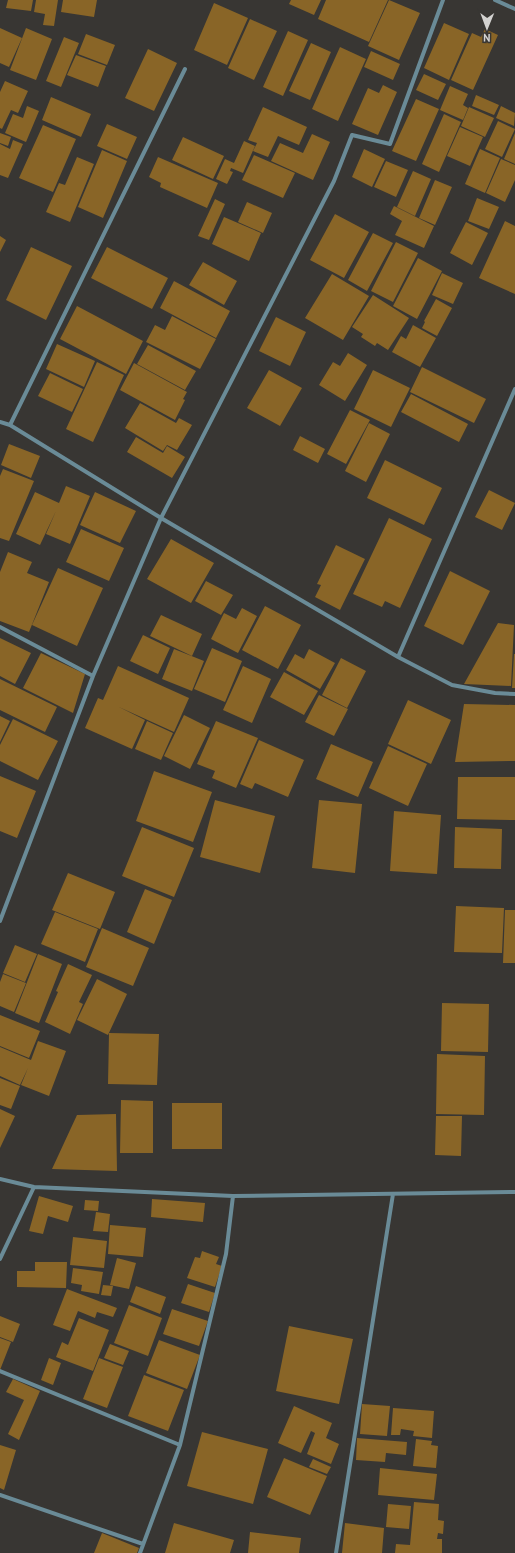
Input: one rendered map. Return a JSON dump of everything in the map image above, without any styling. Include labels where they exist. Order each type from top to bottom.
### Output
[{"type":"street","points":[[0,921],[92,676],[161,518],[334,181],[352,135],[390,144],[443,0]]},
{"type":"street","points":[[495,0],[515,9]]},
{"type":"street","points":[[10,425],[186,69]]},
{"type":"street","points":[[398,657],[515,389]]},
{"type":"street","points":[[0,422],[10,425],[161,518],[398,657],[452,685],[495,693],[515,694]]},
{"type":"street","points":[[0,627],[92,676]]},
{"type":"street","points":[[0,1179],[34,1187],[233,1196],[515,1192]]},
{"type":"street","points":[[0,1258],[34,1187]]},
{"type":"street","points":[[336,1553],[393,1194]]},
{"type":"street","points":[[140,1553],[180,1445],[226,1254],[233,1196]]},
{"type":"street","points":[[0,1371],[180,1445]]},
{"type":"street","points":[[0,1495],[143,1544]]},
{"type":"building","points":[[8,0],[33,0],[31,11],[6,8]]},
{"type":"building","points":[[36,0],[58,0],[54,26],[43,25],[45,14],[34,12]]},
{"type":"building","points":[[63,0],[97,0],[94,17],[61,12]]},
{"type":"building","points":[[291,0],[321,0],[314,15],[289,4]]},
{"type":"building","points":[[326,0],[388,0],[369,42],[318,19]]},
{"type":"building","points":[[389,0],[420,13],[399,60],[368,46]]},
{"type":"building","points":[[214,3],[248,18],[227,65],[194,50]]},
{"type":"building","points":[[250,19],[277,31],[254,80],[228,68]]},
{"type":"building","points":[[444,23],[469,34],[449,80],[424,68]]},
{"type":"building","points":[[0,28],[22,38],[9,67],[0,63]]},
{"type":"building","points":[[26,28],[52,39],[36,80],[10,70]]},
{"type":"building","points":[[485,29],[498,35],[473,90],[451,80],[472,33],[481,37]]},
{"type":"building","points":[[288,31],[308,40],[283,96],[263,87]]},
{"type":"building","points":[[86,34],[115,45],[107,65],[78,54]]},
{"type":"building","points":[[64,37],[79,43],[61,87],[46,81]]},
{"type":"building","points":[[311,43],[331,52],[310,100],[289,91]]},
{"type":"building","points":[[340,47],[366,59],[338,121],[312,109]]},
{"type":"building","points":[[148,49],[177,63],[154,111],[125,98]]},
{"type":"building","points":[[371,51],[400,64],[393,80],[364,67]]},
{"type":"building","points":[[76,55],[106,66],[98,87],[67,75]]},
{"type":"building","points":[[424,74],[446,84],[438,100],[416,90]]},
{"type":"building","points":[[5,81],[28,91],[18,113],[11,110],[2,129],[0,128],[0,92]]},
{"type":"building","points":[[383,85],[397,92],[378,135],[352,124],[368,88],[379,93]]},
{"type":"building","points":[[450,86],[468,94],[463,105],[468,108],[463,120],[440,110]]},
{"type":"building","points":[[476,95],[499,105],[494,115],[472,106]]},
{"type":"building","points":[[51,97],[91,114],[81,137],[42,120]]},
{"type":"building","points":[[416,99],[439,109],[416,161],[392,151]]},
{"type":"building","points":[[27,106],[39,111],[26,142],[5,133],[13,114],[23,118]]},
{"type":"building","points":[[501,106],[515,113],[514,126],[496,118]]},
{"type":"building","points":[[263,107],[307,127],[299,145],[278,136],[268,157],[253,151],[257,143],[248,140]]},
{"type":"building","points":[[469,107],[494,118],[485,137],[461,126]]},
{"type":"building","points":[[444,114],[461,122],[439,172],[422,164]]},
{"type":"building","points":[[498,121],[515,129],[502,157],[485,149]]},
{"type":"building","points":[[107,124],[137,137],[127,159],[97,146]]},
{"type":"building","points":[[43,125],[76,139],[53,192],[19,178]]},
{"type":"building","points":[[460,127],[483,137],[470,166],[447,156]]},
{"type":"building","points":[[0,133],[11,137],[8,146],[0,143]]},
{"type":"building","points":[[515,133],[515,164],[504,159]]},
{"type":"building","points":[[312,134],[330,142],[313,180],[271,161],[280,143],[303,153]]},
{"type":"building","points":[[183,137],[224,156],[213,179],[172,160]]},
{"type":"building","points":[[13,140],[23,144],[8,178],[0,175],[0,144],[10,149]]},
{"type":"building","points":[[244,141],[255,146],[243,173],[231,168],[230,171],[233,172],[227,184],[216,179],[225,159],[234,163]]},
{"type":"building","points":[[364,149],[385,159],[372,187],[352,177]]},
{"type":"building","points":[[480,149],[500,158],[485,193],[465,184]]},
{"type":"building","points":[[102,150],[127,161],[103,218],[78,207]]},
{"type":"building","points":[[254,155],[295,173],[283,198],[242,180]]},
{"type":"building","points":[[77,157],[94,164],[70,222],[46,212],[59,183],[65,185]]},
{"type":"building","points":[[158,157],[218,183],[207,208],[160,187],[161,183],[149,177]]},
{"type":"building","points":[[501,159],[515,165],[515,180],[505,202],[486,193]]},
{"type":"building","points":[[386,161],[408,170],[396,197],[374,187]]},
{"type":"building","points":[[413,171],[431,179],[415,216],[397,207]]},
{"type":"building","points":[[435,180],[452,187],[435,225],[419,218]]},
{"type":"building","points":[[477,198],[499,207],[489,229],[468,221]]},
{"type":"building","points":[[215,199],[225,204],[209,240],[198,236]]},
{"type":"building","points":[[247,202],[272,213],[263,233],[238,222]]},
{"type":"building","points":[[394,206],[434,226],[424,248],[395,235],[402,221],[390,214]]},
{"type":"building","points":[[335,214],[369,232],[344,278],[310,260]]},
{"type":"building","points":[[224,217],[261,233],[249,261],[212,244]]},
{"type":"building","points":[[505,221],[515,226],[515,294],[479,278]]},
{"type":"building","points":[[466,222],[488,233],[472,265],[450,253]]},
{"type":"building","points":[[373,233],[393,243],[367,291],[348,280]]},
{"type":"building","points":[[0,236],[6,240],[0,252]]},
{"type":"building","points":[[396,242],[418,253],[393,302],[371,291]]},
{"type":"building","points":[[31,247],[72,266],[46,320],[6,300]]},
{"type":"building","points":[[107,247],[168,278],[152,309],[91,278]]},
{"type":"building","points":[[418,258],[442,271],[417,319],[393,306]]},
{"type":"building","points":[[203,262],[237,281],[224,305],[189,285]]},
{"type":"building","points":[[442,273],[463,283],[453,304],[432,295]]},
{"type":"building","points":[[332,274],[369,296],[343,340],[305,318]]},
{"type":"building","points":[[174,281],[230,311],[216,338],[160,308]]},
{"type":"building","points":[[373,295],[409,318],[388,350],[377,343],[375,346],[361,337],[363,334],[352,327]]},
{"type":"building","points":[[436,299],[452,308],[437,336],[422,328],[425,322],[424,321]]},
{"type":"building","points":[[77,306],[143,341],[126,374],[60,339]]},
{"type":"building","points":[[172,316],[216,339],[200,369],[146,342],[155,325],[165,330]]},
{"type":"building","points":[[276,317],[306,332],[290,366],[259,351]]},
{"type":"building","points":[[413,325],[436,338],[420,367],[392,352],[401,336],[406,339]]},
{"type":"building","points":[[57,344],[95,361],[84,387],[46,369]]},
{"type":"building","points":[[148,345],[196,371],[185,390],[137,364]]},
{"type":"building","points":[[348,353],[367,365],[345,401],[319,385],[333,362],[340,366]]},
{"type":"building","points":[[97,362],[124,375],[93,442],[66,429]]},
{"type":"building","points":[[134,363],[187,392],[183,399],[185,400],[175,420],[120,390]]},
{"type":"building","points":[[422,367],[486,399],[474,423],[410,392]]},
{"type":"building","points":[[269,370],[302,388],[280,426],[247,408]]},
{"type":"building","points":[[373,370],[410,388],[391,427],[354,409]]},
{"type":"building","points":[[50,373],[83,389],[72,412],[38,396]]},
{"type":"building","points":[[411,394],[468,424],[459,442],[401,412]]},
{"type":"building","points":[[140,403],[176,423],[179,418],[192,425],[177,450],[167,445],[163,451],[125,428]]},
{"type":"building","points":[[350,410],[370,420],[346,464],[327,454]]},
{"type":"building","points":[[369,423],[390,434],[366,482],[345,471]]},
{"type":"building","points":[[300,436],[325,449],[318,463],[293,450]]},
{"type":"building","points":[[136,437],[163,453],[167,446],[185,457],[172,478],[127,452]]},
{"type":"building","points":[[9,444],[40,456],[31,478],[1,465]]},
{"type":"building","points":[[385,460],[442,488],[424,525],[367,498]]},
{"type":"building","points":[[3,469],[34,481],[9,541],[0,538],[0,476]]},
{"type":"building","points":[[66,486],[90,496],[70,544],[46,534],[56,511],[40,545],[16,534],[35,492],[59,503]]},
{"type":"building","points":[[489,490],[515,503],[502,530],[475,517]]},
{"type":"building","points":[[95,492],[136,511],[120,543],[80,525]]},
{"type":"building","points":[[389,518],[432,539],[400,608],[385,601],[382,607],[353,594]]},
{"type":"building","points":[[81,529],[124,548],[109,581],[66,562]]},
{"type":"building","points":[[171,539],[214,563],[191,603],[147,579]]},
{"type":"building","points":[[336,545],[365,559],[340,610],[315,597],[321,585],[317,584]]},
{"type":"building","points":[[8,552],[32,562],[27,573],[49,582],[29,632],[0,621],[0,572]]},
{"type":"building","points":[[58,568],[103,588],[77,646],[32,625]]},
{"type":"building","points":[[450,571],[490,591],[463,645],[424,626]]},
{"type":"building","points":[[206,581],[233,595],[221,615],[195,601]]},
{"type":"building","points":[[265,606],[301,625],[278,669],[242,650]]},
{"type":"building","points":[[242,608],[257,616],[238,653],[211,639],[224,613],[236,619]]},
{"type":"building","points":[[161,615],[202,634],[192,656],[150,636]]},
{"type":"building","points":[[498,623],[514,625],[511,686],[464,684]]},
{"type":"building","points":[[143,635],[170,648],[158,674],[130,661]]},
{"type":"building","points":[[0,638],[31,653],[15,684],[0,676]]},
{"type":"building","points":[[212,648],[242,661],[225,702],[194,689]]},
{"type":"building","points":[[174,649],[204,661],[192,691],[162,679]]},
{"type":"building","points":[[309,649],[335,663],[320,689],[286,670],[295,654],[304,659]]},
{"type":"building","points":[[41,653],[85,674],[73,713],[23,688]]},
{"type":"building","points":[[514,654],[515,688],[512,688]]},
{"type":"building","points":[[341,658],[366,671],[347,708],[322,695]]},
{"type":"building","points":[[118,666],[189,698],[174,732],[119,707],[145,720],[132,749],[85,728],[98,698],[103,700]]},
{"type":"building","points":[[243,666],[271,679],[252,723],[223,710]]},
{"type":"building","points":[[284,672],[318,691],[304,715],[270,697]]},
{"type":"building","points":[[0,679],[57,707],[45,732],[0,710]]},
{"type":"building","points":[[319,695],[348,709],[334,736],[305,722]]},
{"type":"building","points":[[408,700],[451,720],[431,764],[388,744]]},
{"type":"building","points":[[464,704],[515,705],[515,761],[455,762]]},
{"type":"building","points":[[184,715],[210,728],[190,769],[164,756]]},
{"type":"building","points":[[0,716],[10,721],[0,742]]},
{"type":"building","points":[[13,719],[58,741],[38,780],[0,761],[0,745]]},
{"type":"building","points":[[147,721],[173,733],[161,760],[135,749]]},
{"type":"building","points":[[216,721],[258,738],[236,788],[212,778],[215,771],[197,764]]},
{"type":"building","points":[[259,740],[304,760],[288,797],[255,783],[252,789],[240,784]]},
{"type":"building","points":[[331,744],[373,762],[358,797],[316,779]]},
{"type":"building","points":[[388,746],[427,764],[408,806],[369,788]]},
{"type":"building","points":[[154,771],[212,792],[193,842],[136,821]]},
{"type":"building","points":[[0,776],[36,791],[17,838],[0,831]]},
{"type":"building","points":[[458,777],[515,777],[515,820],[457,819]]},
{"type":"building","points":[[215,800],[275,816],[260,873],[200,857]]},
{"type":"building","points":[[319,800],[362,804],[355,873],[312,868]]},
{"type":"building","points":[[394,811],[441,815],[437,874],[390,871]]},
{"type":"building","points":[[142,827],[194,848],[174,897],[122,876]]},
{"type":"building","points":[[455,827],[502,829],[501,869],[454,868]]},
{"type":"building","points":[[68,873],[115,892],[100,929],[52,910]]},
{"type":"building","points":[[145,889],[172,900],[154,944],[127,932]]},
{"type":"building","points":[[456,906],[504,908],[502,953],[454,952]]},
{"type":"building","points":[[505,910],[515,910],[515,963],[503,963]]},
{"type":"building","points":[[55,912],[98,929],[85,962],[41,944]]},
{"type":"building","points":[[102,928],[149,948],[133,986],[86,967]]},
{"type":"building","points":[[15,945],[37,954],[25,982],[3,973]]},
{"type":"building","points":[[38,954],[62,964],[39,1023],[15,1013]]},
{"type":"building","points":[[68,964],[92,975],[79,1002],[83,1004],[70,1034],[45,1022],[58,992],[56,991]]},
{"type":"building","points":[[3,974],[26,983],[14,1012],[0,1006],[0,982]]},
{"type":"building","points":[[97,979],[127,994],[108,1035],[77,1020]]},
{"type":"building","points":[[442,1003],[489,1004],[488,1052],[441,1051]]},
{"type":"building","points":[[0,1015],[40,1031],[29,1058],[0,1046]]},
{"type":"building","points":[[109,1033],[159,1034],[157,1085],[108,1084]]},
{"type":"building","points":[[38,1041],[66,1051],[49,1096],[21,1085],[28,1068],[20,1085],[0,1076],[0,1047],[31,1060]]},
{"type":"building","points":[[437,1054],[485,1056],[484,1115],[436,1114]]},
{"type":"building","points":[[0,1078],[20,1086],[11,1109],[0,1105]]},
{"type":"building","points":[[121,1100],[153,1101],[153,1153],[120,1153]]},
{"type":"building","points":[[172,1103],[222,1103],[222,1149],[172,1149]]},
{"type":"building","points":[[0,1109],[15,1116],[0,1148]]},
{"type":"building","points":[[116,1114],[117,1171],[52,1169],[77,1115]]},
{"type":"building","points":[[436,1116],[462,1116],[461,1156],[435,1155]]},
{"type":"building","points":[[39,1196],[73,1206],[68,1222],[48,1216],[43,1234],[29,1231]]},
{"type":"building","points":[[152,1199],[205,1203],[203,1222],[151,1217]]},
{"type":"building","points":[[85,1200],[99,1201],[98,1211],[84,1210]]},
{"type":"building","points":[[96,1212],[110,1214],[108,1232],[93,1231]]},
{"type":"building","points":[[110,1225],[146,1228],[143,1257],[108,1254]]},
{"type":"building","points":[[73,1237],[107,1241],[104,1268],[70,1265]]},
{"type":"building","points":[[202,1251],[219,1257],[216,1264],[222,1266],[215,1287],[187,1278],[195,1257],[200,1258]]},
{"type":"building","points":[[117,1258],[136,1263],[129,1289],[110,1285]]},
{"type":"building","points":[[35,1262],[67,1262],[66,1288],[17,1287],[17,1271],[35,1271]]},
{"type":"building","points":[[73,1268],[103,1272],[99,1294],[81,1291],[82,1285],[71,1283]]},
{"type":"building","points":[[188,1284],[215,1293],[209,1312],[181,1303]]},
{"type":"building","points":[[103,1285],[113,1286],[111,1296],[101,1295]]},
{"type":"building","points":[[136,1286],[166,1297],[160,1314],[130,1302]]},
{"type":"building","points":[[67,1289],[117,1308],[113,1317],[97,1312],[95,1318],[78,1311],[70,1331],[53,1325]]},
{"type":"building","points":[[129,1305],[162,1318],[148,1356],[114,1343]]},
{"type":"building","points":[[172,1309],[208,1321],[199,1346],[163,1334]]},
{"type":"building","points":[[0,1316],[20,1324],[13,1342],[0,1337]]},
{"type":"building","points":[[79,1318],[109,1330],[93,1371],[56,1357],[62,1342],[68,1345]]},
{"type":"building","points":[[289,1326],[353,1339],[339,1404],[276,1391]]},
{"type":"building","points":[[0,1338],[11,1342],[0,1370]]},
{"type":"building","points":[[159,1340],[200,1355],[187,1389],[146,1373]]},
{"type":"building","points":[[110,1344],[129,1351],[123,1365],[104,1358]]},
{"type":"building","points":[[49,1358],[61,1363],[53,1385],[41,1380]]},
{"type":"building","points":[[99,1358],[123,1367],[107,1408],[83,1399]]},
{"type":"building","points":[[144,1375],[184,1390],[168,1431],[128,1416]]},
{"type":"building","points":[[13,1379],[40,1391],[19,1440],[8,1434],[24,1400],[6,1392]]},
{"type":"building","points":[[362,1404],[390,1406],[387,1436],[360,1434]]},
{"type":"building","points":[[294,1406],[332,1423],[326,1438],[339,1444],[331,1464],[307,1454],[315,1433],[311,1431],[301,1453],[278,1443]]},
{"type":"building","points":[[393,1408],[434,1411],[432,1438],[413,1436],[414,1431],[401,1429],[400,1435],[391,1435]]},
{"type":"building","points":[[202,1432],[268,1449],[253,1504],[187,1486]]},
{"type":"building","points":[[357,1438],[407,1442],[406,1455],[386,1453],[385,1462],[356,1460]]},
{"type":"building","points":[[416,1439],[432,1441],[431,1445],[438,1446],[436,1468],[413,1466]]},
{"type":"building","points":[[0,1445],[16,1450],[4,1490],[0,1488]]},
{"type":"building","points":[[284,1458],[327,1476],[310,1515],[267,1497]]},
{"type":"building","points":[[313,1459],[331,1467],[327,1474],[309,1467]]},
{"type":"building","points":[[380,1468],[437,1474],[434,1500],[378,1495]]},
{"type":"building","points":[[414,1502],[439,1504],[438,1520],[444,1521],[443,1534],[438,1533],[437,1539],[442,1539],[442,1553],[395,1553],[396,1544],[410,1545]]},
{"type":"building","points":[[388,1504],[411,1506],[409,1529],[386,1527]]},
{"type":"building","points":[[174,1523],[234,1540],[230,1553],[165,1553]]},
{"type":"building","points":[[345,1523],[384,1528],[382,1553],[342,1553]]},
{"type":"building","points":[[250,1532],[301,1538],[299,1553],[248,1553]]},
{"type":"building","points":[[102,1533],[139,1548],[137,1553],[94,1553]]}]
